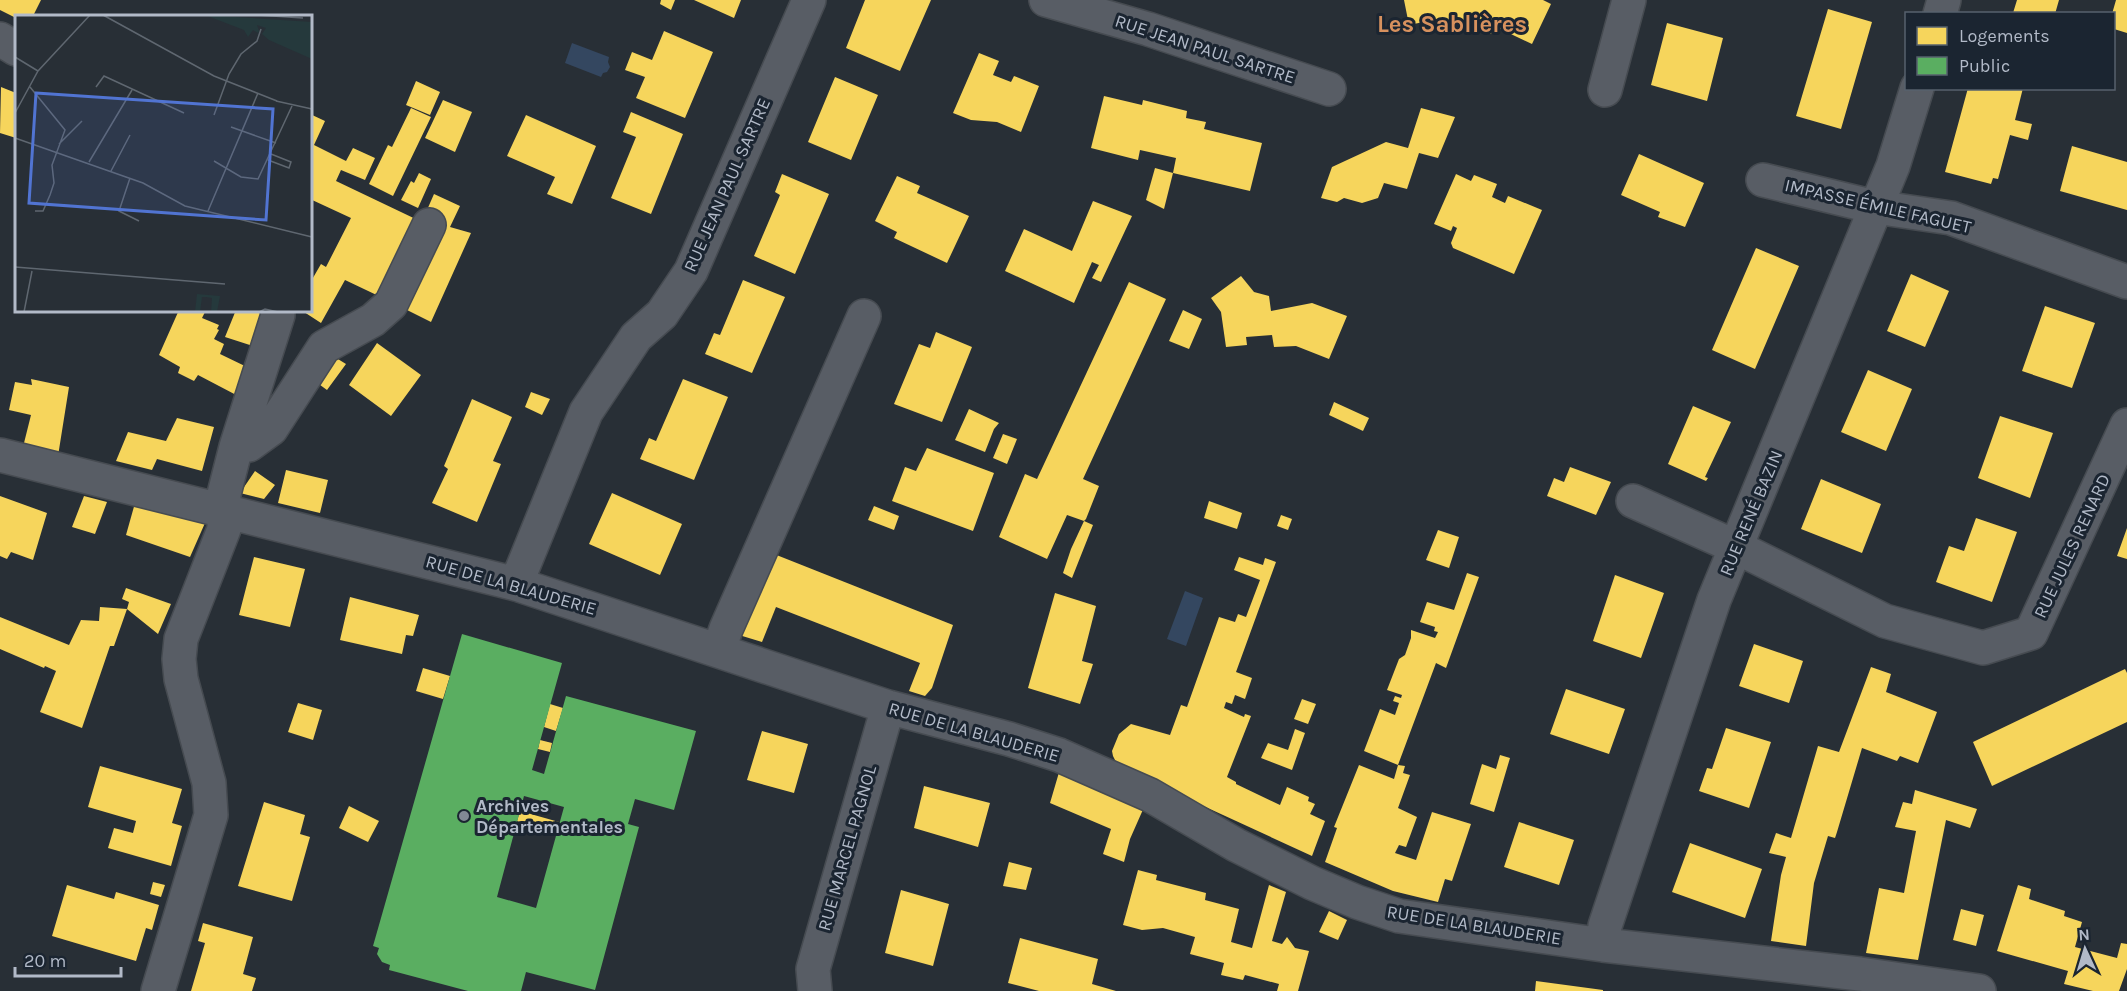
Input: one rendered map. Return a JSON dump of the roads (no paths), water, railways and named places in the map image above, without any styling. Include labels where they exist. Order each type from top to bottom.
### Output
[{"type":"street","name":"RUE JEAN PAUL SARTRE","points":[[516,584],[586,412],[636,338],[662,314],[691,271],[809,0]]},
{"type":"street","name":"RUE JEAN PAUL SARTRE","points":[[1046,0],[1148,29],[1329,89]]},
{"type":"street","points":[[1605,90],[1629,0]]},
{"type":"street","points":[[0,39],[15,48]]},
{"type":"street","name":"RUE RENÉ BAZIN","points":[[1603,945],[1605,926],[1714,600],[1893,166],[1916,90]]},
{"type":"street","name":"IMPASSE ÉMILE FAGUET","points":[[1763,180],[1875,207],[1951,218],[2127,282]]},
{"type":"street","points":[[236,447],[249,445],[271,429],[324,347],[373,320],[391,304],[429,225]]},
{"type":"street","points":[[158,991],[211,815],[209,783],[181,679],[178,659],[181,639],[224,529],[224,494],[277,312]]},
{"type":"street","points":[[719,649],[864,316]]},
{"type":"street","name":"RUE JULES RENARD","points":[[1633,501],[1736,547],[1885,621],[1983,648],[2031,633],[2123,446]]},
{"type":"street","name":"RUE DE LA BLAUDERIE","points":[[0,455],[516,584],[719,649],[888,707],[1009,739],[1059,755],[1150,795],[1236,845],[1312,883],[1399,916],[1442,924],[1603,945],[1860,974],[1979,991]]},
{"type":"street","name":"RUE MARCEL PAGNOL","points":[[815,991],[813,969],[888,707]]},
{"type":"water","points":[[572,43],[609,57],[610,67],[607,72],[601,77],[565,63]]},
{"type":"water","points":[[1185,591],[1203,598],[1186,646],[1167,639]]},
{"type":"place","name":"Archives Départementales","points":[[464,816]]},
{"type":"district","name":"Les Sablières","points":[[1452,24]]}]
